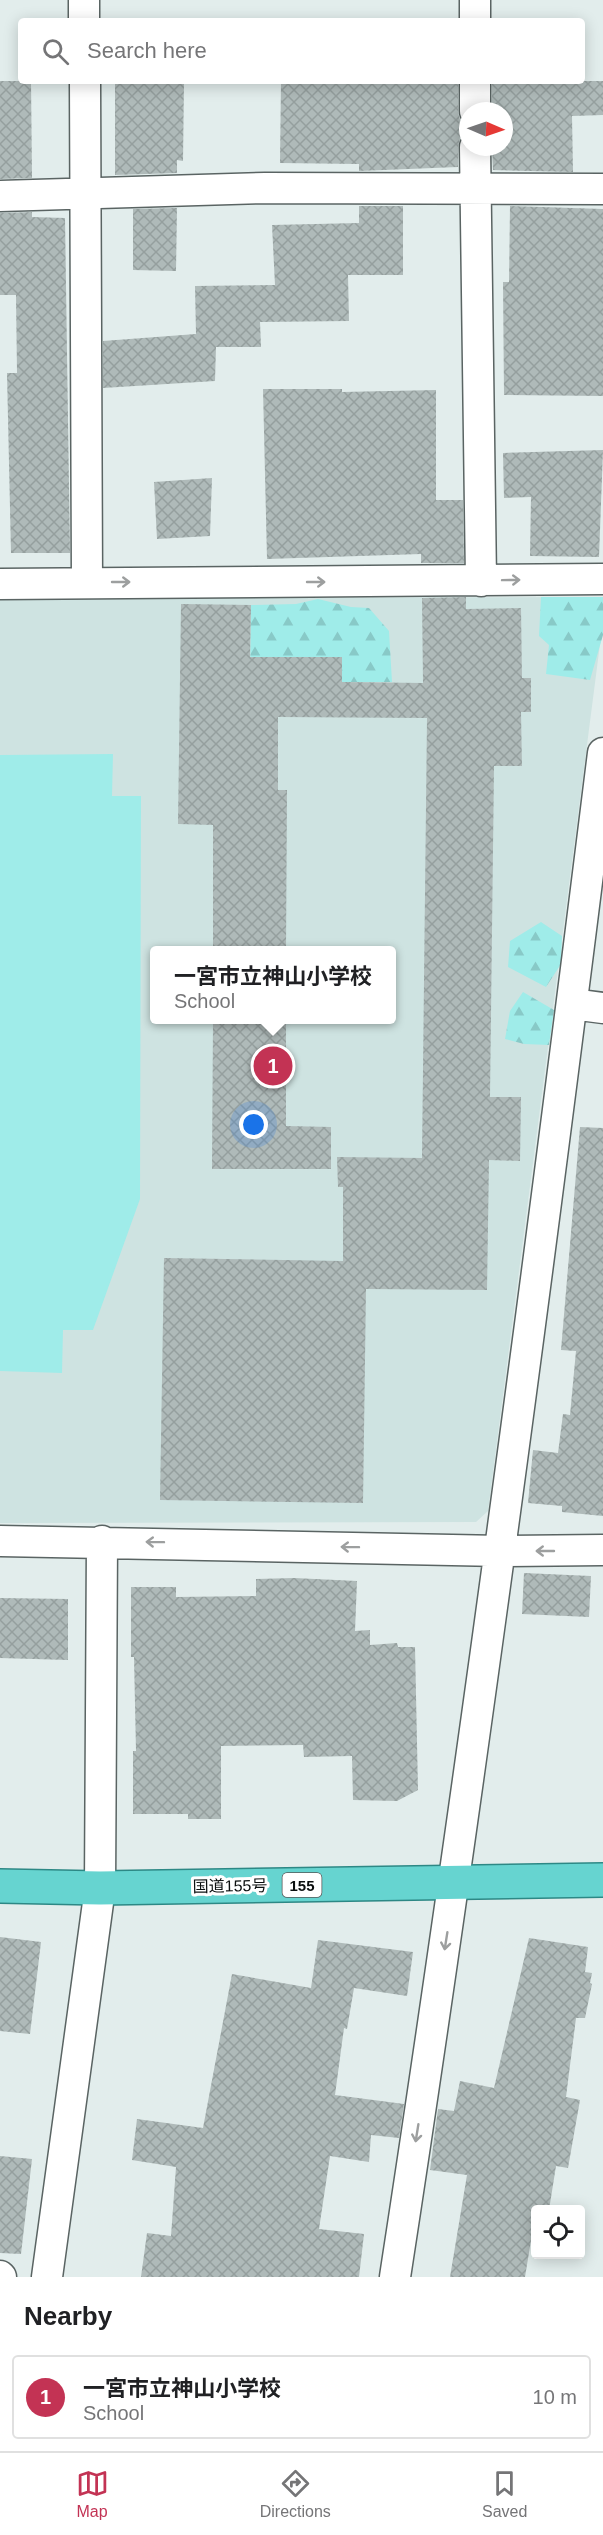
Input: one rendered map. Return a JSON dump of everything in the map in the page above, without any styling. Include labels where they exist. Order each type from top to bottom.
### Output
[{"type":"highway","name":"国道155号","points":[[0,1886],[100,1888],[603,1880]]},
{"type":"street","points":[[84,0],[84,18]]},
{"type":"street","points":[[475,0],[475,18]]},
{"type":"street","points":[[85,84],[87,582]]},
{"type":"street","points":[[475,84],[475,102]]},
{"type":"street","points":[[475,156],[481,581]]},
{"type":"street","points":[[0,196],[265,188],[603,189]]},
{"type":"street","points":[[0,584],[603,579]]},
{"type":"street","points":[[395,2277],[455,1883],[501,1551],[603,753]]},
{"type":"street","points":[[572,1004],[603,1008]]},
{"type":"street","points":[[0,1541],[102,1541],[501,1551],[603,1550]]},
{"type":"street","points":[[47,2277],[100,1888],[102,1541]]},
{"type":"shaded area","points":[[589,597],[603,610],[603,621],[488,1511],[476,1522],[0,1523],[0,598]]},
{"type":"green space","points":[[541,597],[603,597],[603,635],[590,680],[546,674],[549,645],[539,636]]},
{"type":"green space","points":[[318,599],[351,607],[369,608],[389,631],[392,682],[342,682],[342,657],[283,657],[250,681],[251,605],[296,604]]},
{"type":"green space","points":[[113,754],[112,796],[141,796],[140,1199],[93,1330],[63,1330],[62,1373],[0,1371],[0,755]]},
{"type":"green space","points":[[541,922],[562,936],[561,964],[546,987],[508,967],[510,941]]},
{"type":"green space","points":[[523,992],[554,1010],[549,1045],[524,1044],[505,1039],[510,1011]]},
{"type":"building","points":[[0,81],[31,84],[32,178],[0,179]]},
{"type":"building","points":[[585,81],[603,81],[603,115],[572,116],[573,172],[493,170],[492,156],[513,156],[513,102],[492,102],[492,84],[585,84]]},
{"type":"building","points":[[115,84],[184,84],[183,161],[177,160],[177,173],[115,175]]},
{"type":"building","points":[[281,84],[458,84],[458,167],[359,171],[359,164],[280,163]]},
{"type":"building","points":[[359,206],[403,206],[403,275],[348,275],[349,321],[260,322],[261,347],[216,347],[215,381],[103,388],[103,341],[196,334],[195,286],[275,285],[272,225],[359,223]]},
{"type":"building","points":[[510,206],[603,209],[603,396],[504,395],[503,282],[509,282]]},
{"type":"building","points":[[177,208],[176,271],[133,270],[133,209]]},
{"type":"building","points":[[32,212],[32,217],[65,218],[70,553],[11,553],[7,373],[17,373],[16,295],[0,295],[0,213]]},
{"type":"building","points":[[263,389],[342,389],[342,392],[436,390],[436,500],[463,500],[464,563],[421,563],[421,554],[267,559]]},
{"type":"building","points":[[603,450],[599,557],[530,556],[531,497],[504,498],[503,453]]},
{"type":"building","points":[[212,478],[210,536],[157,539],[154,482]]},
{"type":"building","points":[[466,597],[466,609],[521,608],[522,678],[531,678],[531,712],[521,712],[522,766],[494,766],[490,1097],[521,1097],[520,1161],[489,1160],[487,1290],[366,1289],[363,1503],[160,1500],[164,1258],[343,1261],[343,1187],[338,1187],[337,1157],[422,1158],[427,718],[278,717],[278,790],[287,790],[286,946],[213,946],[213,825],[178,824],[181,604],[251,605],[250,657],[342,657],[342,682],[423,683],[422,598]]},
{"type":"building","points":[[213,1024],[286,1024],[286,1126],[331,1127],[331,1169],[212,1169]]},
{"type":"building","points":[[580,1127],[603,1128],[603,1516],[562,1512],[562,1506],[528,1503],[533,1450],[558,1453],[563,1414],[570,1415],[576,1351],[561,1350]]},
{"type":"building","points":[[524,1573],[591,1576],[589,1617],[522,1614]]},
{"type":"building","points":[[256,1579],[357,1581],[355,1631],[370,1630],[370,1645],[397,1643],[398,1647],[415,1647],[418,1790],[397,1801],[353,1800],[352,1756],[304,1757],[303,1745],[221,1746],[221,1819],[188,1819],[188,1814],[133,1814],[133,1751],[136,1751],[134,1657],[131,1657],[131,1587],[176,1587],[176,1597],[256,1596]]},
{"type":"building","points":[[0,1598],[68,1599],[68,1660],[0,1658]]},
{"type":"building","points":[[0,1937],[41,1942],[30,2034],[0,2031]]},
{"type":"building","points":[[529,1938],[588,1947],[585,1972],[592,1973],[590,1983],[592,1984],[585,2018],[576,2018],[566,2097],[580,2100],[568,2168],[556,2166],[550,2205],[531,2205],[531,2240],[525,2277],[450,2277],[467,2175],[430,2170],[438,2109],[454,2111],[460,2081],[494,2088]]},
{"type":"building","points":[[318,1940],[413,1952],[407,1996],[354,1988],[347,2029],[344,2028],[335,2095],[404,2104],[399,2138],[371,2135],[369,2162],[330,2156],[319,2229],[364,2234],[359,2277],[141,2277],[147,2233],[171,2236],[176,2167],[132,2160],[137,2119],[203,2128],[232,1974],[311,1988]]},
{"type":"building","points":[[0,2156],[32,2159],[21,2254],[0,2253]]},
{"type":"place","name":"一宮市立神山小学校","points":[[273,1066]]}]
